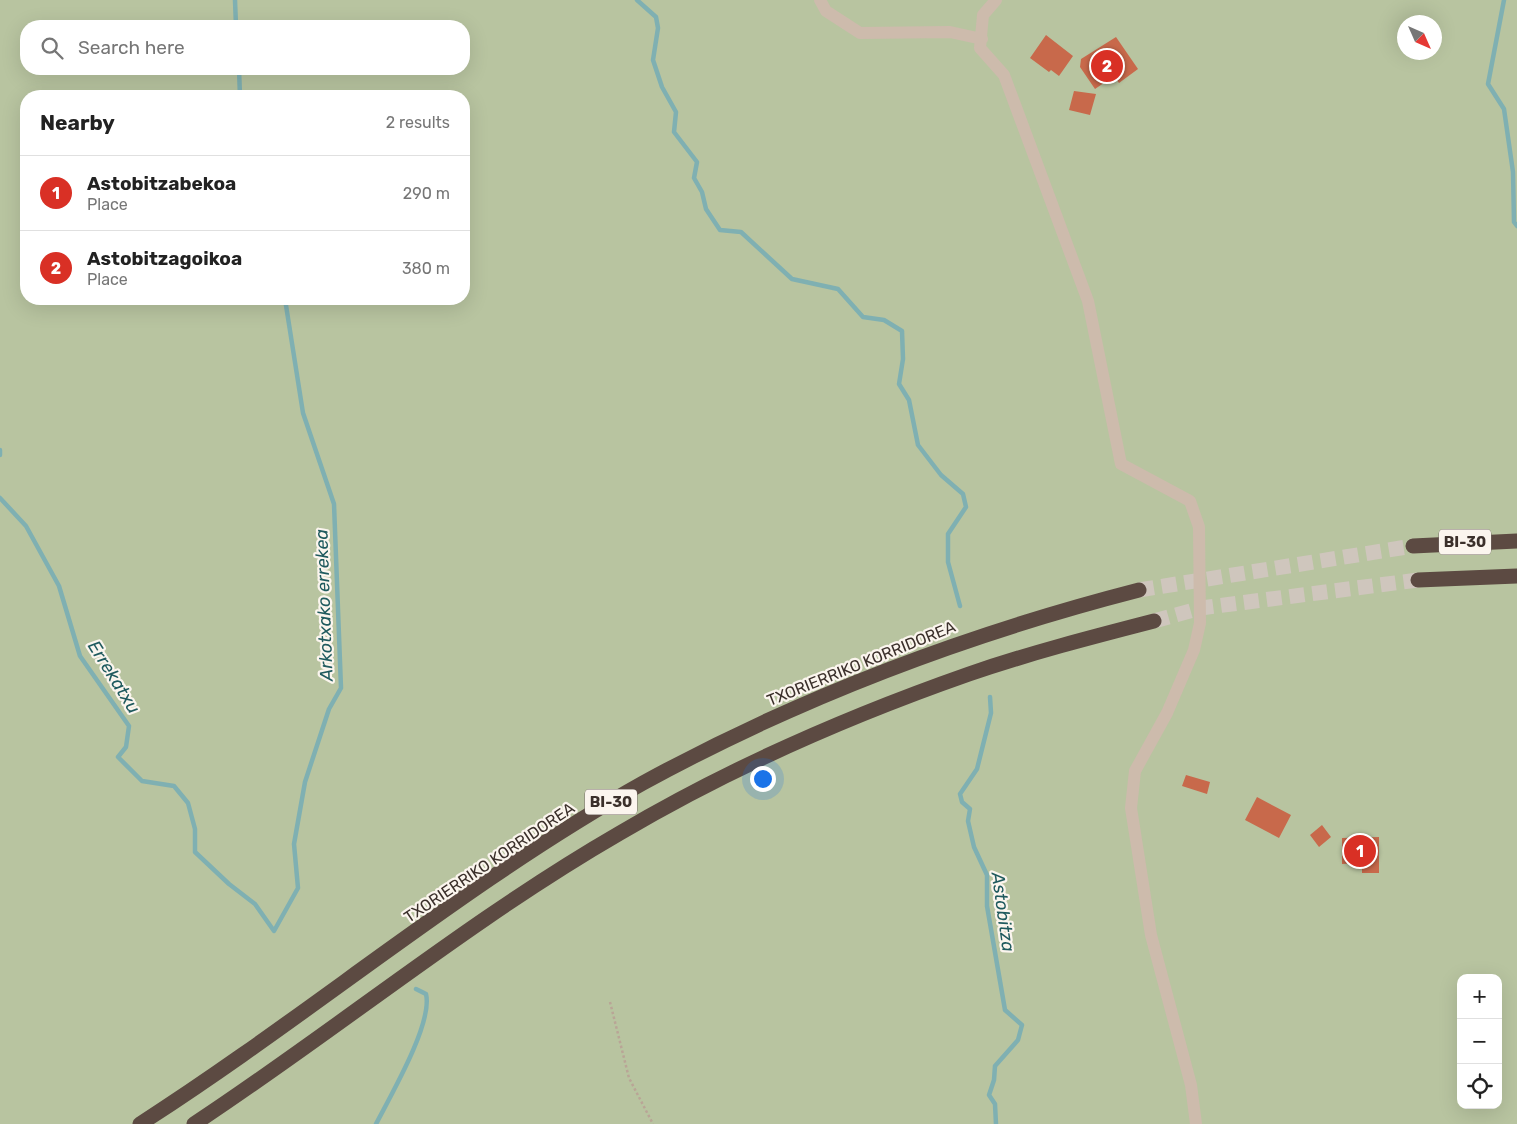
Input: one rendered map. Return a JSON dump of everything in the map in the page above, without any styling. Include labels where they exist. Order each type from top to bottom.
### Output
[{"type":"highway","name":"BI-30","points":[[1414,546],[1517,541]]},
{"type":"highway","name":"BI-30","points":[[1418,580],[1517,576]]},
{"type":"highway","name":"TXORIERRIKO KORRIDOREA","points":[[140,1124],[245,1054],[473,891],[644,783],[780,713],[899,664],[1007,626],[1139,590]]},
{"type":"highway","name":"BI-30","points":[[194,1124],[541,882],[619,833],[688,795],[801,741],[968,674],[1154,621]]},
{"type":"street","points":[[820,0],[826,11],[860,33],[950,32],[982,39]]},
{"type":"street","points":[[996,0],[983,15],[980,48],[1004,74],[1088,301],[1121,464],[1190,501],[1199,527],[1200,623],[1194,650],[1167,713],[1135,770],[1131,808],[1151,935],[1191,1085],[1196,1124]]},
{"type":"path","points":[[610,1002],[629,1078],[653,1124]]},
{"type":"green space","points":[[0,0],[1517,0],[1517,1124],[0,1124]]},
{"type":"building","points":[[1046,35],[1073,56],[1059,76],[1051,70],[1049,72],[1030,58]]},
{"type":"building","points":[[1116,37],[1138,69],[1119,83],[1114,76],[1095,89],[1080,67],[1081,59]]},
{"type":"building","points":[[1074,91],[1096,94],[1090,115],[1069,110]]},
{"type":"building","points":[[1186,775],[1210,782],[1207,794],[1182,786]]},
{"type":"building","points":[[1257,797],[1291,815],[1279,838],[1245,820]]},
{"type":"building","points":[[1322,825],[1331,837],[1319,847],[1310,835]]},
{"type":"building","points":[[1379,837],[1379,873],[1362,873],[1362,863],[1342,864],[1342,838]]},
{"type":"waterway","name":"Arkotxako errekea","points":[[235,0],[236,20]]},
{"type":"waterway","name":"Astobitza","points":[[637,0],[656,17],[658,28],[653,60],[662,87],[676,112],[674,132],[697,162],[694,178],[702,192],[706,209],[720,230],[741,232],[792,279],[838,289],[863,317],[884,320],[902,331],[903,359],[899,384],[909,400],[918,445],[941,475],[963,494],[966,507],[948,534],[948,562],[960,606]]},
{"type":"waterway","points":[[1504,0],[1488,84],[1504,109],[1513,172],[1514,222],[1517,226]]},
{"type":"waterway","name":"Arkotxako errekea","points":[[239,75],[240,90]]},
{"type":"waterway","name":"Arkotxako errekea","points":[[0,498],[26,526],[59,586],[80,656],[129,726],[126,747],[118,757],[142,781],[174,786],[188,803],[195,829],[195,852],[229,884],[255,904],[274,931],[298,888],[294,844],[305,782],[329,709],[341,688],[334,504],[303,413],[286,305]]},
{"type":"waterway","points":[[0,450],[0,455]]},
{"type":"waterway","name":"Astobitza","points":[[990,697],[991,713],[977,769],[960,794],[962,802],[970,809],[968,821],[974,847],[987,875],[987,906],[1005,1010],[1022,1025],[1018,1040],[995,1066],[994,1080],[989,1095],[995,1104],[996,1124]]},
{"type":"waterway","name":"Arkotxako errekea","points":[[376,1124],[409,1059],[423,1022],[426,994],[416,989]]},
{"type":"tunnel","points":[[1139,590],[1413,546]]},
{"type":"tunnel","points":[[1154,621],[1201,608],[1418,580]]},
{"type":"place","name":"Astobitzagoikoa","points":[[1107,66]]},
{"type":"place","name":"Astobitzabekoa","points":[[1360,851]]},
{"type":"water label","name":"Errekatxu","points":[[114,677]]}]
